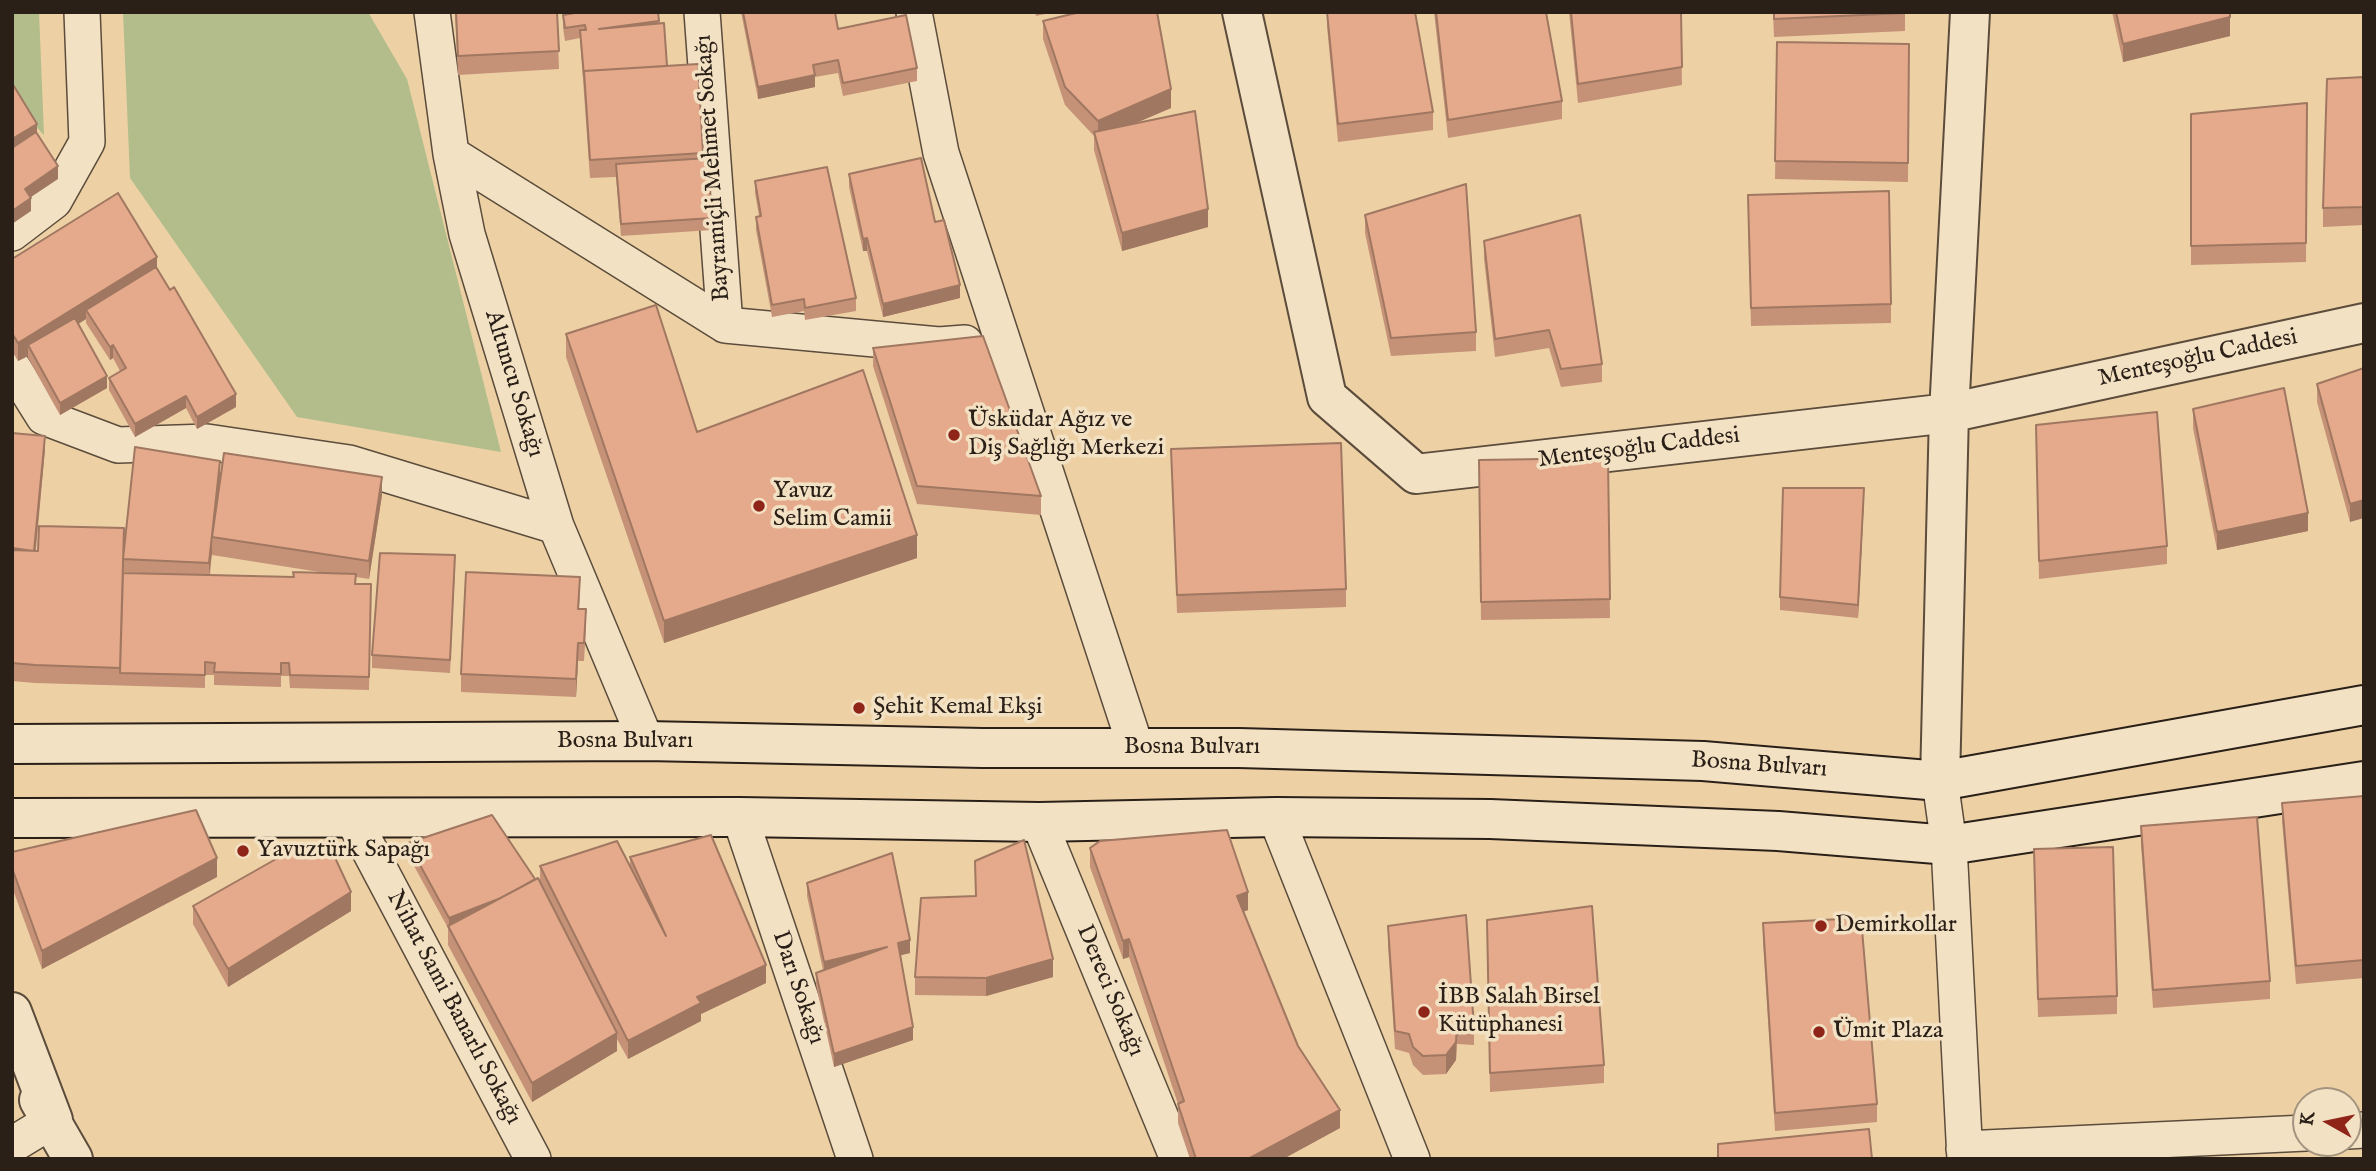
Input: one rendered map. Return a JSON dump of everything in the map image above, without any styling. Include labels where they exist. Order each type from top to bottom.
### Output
[{"type":"main road","name":"Menteşoğlu Caddesi","points":[[1242,12],[1327,397],[1416,474],[1949,413],[2364,324]]},
{"type":"main road","points":[[1940,781],[1949,413],[1970,12]]},
{"type":"main road","name":"Bosna Bulvarı","points":[[12,744],[646,741],[1136,748],[1703,761],[1940,781],[2364,705]]},
{"type":"main road","points":[[12,818],[740,817],[1040,822],[1276,817],[1517,820],[1778,831],[1949,845],[2364,781]]},
{"type":"main road","points":[[12,1012],[53,1120],[73,1159]]},
{"type":"main road","points":[[12,1062],[53,1120]]},
{"type":"street","points":[[12,233],[54,201],[87,142],[82,12]]},
{"type":"street","name":"Altuncu Sokağı","points":[[432,12],[451,154],[467,234],[555,526],[646,741]]},
{"type":"street","name":"Bayramiçli Mehmet Sokağı","points":[[702,12],[725,325]]},
{"type":"street","points":[[914,12],[941,153],[1136,748]]},
{"type":"street","points":[[451,154],[725,325],[939,345],[1002,340]]},
{"type":"street","points":[[12,366],[44,417],[118,445],[207,442],[349,463],[555,526]]},
{"type":"street","points":[[1940,781],[1949,845],[1964,1154],[2292,1134]]},
{"type":"street","name":"Darı Sokağı","points":[[740,817],[855,1159]]},
{"type":"street","points":[[1276,817],[1412,1159]]},
{"type":"street","name":"Nihat Sami Banarlı Sokağı","points":[[353,819],[533,1159]]},
{"type":"street","name":"Dereci Sokağı","points":[[1040,822],[1178,1159]]},
{"type":"street","points":[[12,1145],[53,1120]]},
{"type":"green space","points":[[12,12],[39,12],[44,135],[12,102]]},
{"type":"green space","points":[[123,12],[368,12],[407,79],[501,452],[297,417],[130,178]]},
{"type":"building","points":[[456,12],[557,12],[559,51],[458,56]]},
{"type":"building","points":[[575,12],[658,12],[659,21],[599,29],[664,23],[667,66],[584,71],[584,76],[580,30],[586,30],[585,25],[565,28],[563,15]]},
{"type":"building","points":[[743,12],[835,12],[838,29],[906,15],[917,68],[843,83],[838,60],[813,65],[815,75],[758,87]]},
{"type":"building","points":[[1080,12],[1157,12],[1171,89],[1098,121],[1065,87],[1043,21]]},
{"type":"building","points":[[1327,12],[1415,12],[1433,112],[1338,124]]},
{"type":"building","points":[[1436,12],[1546,12],[1562,101],[1448,120]]},
{"type":"building","points":[[1571,12],[1681,12],[1682,67],[1578,84]]},
{"type":"building","points":[[1774,12],[1905,12],[1905,13],[1774,19]]},
{"type":"building","points":[[2116,12],[2230,12],[2230,17],[2123,44]]},
{"type":"building","points":[[1777,42],[1909,44],[1908,163],[1775,161]]},
{"type":"building","points":[[698,64],[703,153],[590,160],[584,71]]},
{"type":"building","points":[[2364,77],[2364,207],[2323,208],[2327,79]]},
{"type":"building","points":[[12,83],[37,124],[12,139]]},
{"type":"building","points":[[2307,103],[2306,243],[2191,246],[2191,114]]},
{"type":"building","points":[[1195,111],[1208,209],[1122,233],[1094,132]]},
{"type":"building","points":[[36,132],[58,166],[25,189],[31,198],[12,211],[12,148]]},
{"type":"building","points":[[708,158],[712,218],[621,224],[616,164]]},
{"type":"building","points":[[921,158],[935,222],[944,220],[960,285],[883,304],[867,238],[863,239],[849,174]]},
{"type":"building","points":[[827,167],[856,298],[805,308],[804,299],[772,305],[756,217],[761,216],[755,181]]},
{"type":"building","points":[[1466,184],[1476,332],[1391,338],[1365,215]]},
{"type":"building","points":[[1889,191],[1891,304],[1751,308],[1748,195]]},
{"type":"building","points":[[118,193],[157,257],[18,343],[12,333],[12,259]]},
{"type":"building","points":[[1580,215],[1602,364],[1561,369],[1549,330],[1495,339],[1484,241]]},
{"type":"building","points":[[156,267],[170,290],[174,287],[236,394],[197,417],[186,396],[135,424],[109,378],[126,368],[113,345],[110,347],[86,310]]},
{"type":"building","name":"Yavuz Selim Camii","points":[[656,305],[697,432],[863,370],[917,535],[664,621],[566,334]]},
{"type":"building","points":[[75,318],[107,376],[60,403],[28,345]]},
{"type":"building","name":"Üsküdar Ağız ve Diş Sağlığı Merkezi","points":[[983,336],[1041,496],[917,486],[873,348]]},
{"type":"building","points":[[2364,368],[2364,500],[2350,504],[2317,384]]},
{"type":"building","points":[[2284,388],[2308,513],[2217,532],[2193,409]]},
{"type":"building","points":[[2157,412],[2167,546],[2039,561],[2036,425]]},
{"type":"building","points":[[12,433],[45,436],[34,551],[12,548]]},
{"type":"building","points":[[1341,443],[1346,589],[1177,595],[1171,449]]},
{"type":"building","points":[[135,447],[220,461],[209,563],[123,559]]},
{"type":"building","points":[[224,453],[382,477],[369,561],[212,537]]},
{"type":"building","points":[[1608,458],[1610,599],[1481,602],[1479,460]]},
{"type":"building","points":[[1783,488],[1864,488],[1858,605],[1780,597]]},
{"type":"building","points":[[39,526],[124,528],[120,668],[12,663],[12,550],[38,551]]},
{"type":"building","points":[[380,553],[455,555],[450,660],[372,655]]},
{"type":"building","points":[[293,572],[356,574],[355,584],[371,584],[369,677],[290,675],[289,663],[281,663],[281,674],[214,672],[215,663],[205,662],[205,675],[120,673],[123,573],[294,577]]},
{"type":"building","points":[[466,572],[580,577],[578,609],[586,609],[584,643],[578,643],[576,679],[461,674]]},
{"type":"building","points":[[2364,796],[2364,960],[2296,966],[2282,803]]},
{"type":"building","points":[[196,810],[217,858],[42,951],[12,868],[12,852]]},
{"type":"building","points":[[492,815],[535,879],[501,898],[449,918],[408,843]]},
{"type":"building","points":[[2257,817],[2270,981],[2153,990],[2141,826]]},
{"type":"building","points":[[1227,830],[1248,892],[1237,896],[1298,1046],[1340,1110],[1248,1159],[1196,1159],[1178,1104],[1184,1101],[1129,939],[1123,941],[1090,848],[1100,841]]},
{"type":"building","points":[[711,835],[766,965],[697,997],[701,1003],[628,1041],[540,866],[617,841],[666,936],[630,857]]},
{"type":"building","points":[[1024,840],[1053,959],[986,978],[915,977],[921,898],[976,896],[975,861]]},
{"type":"building","points":[[299,846],[330,847],[351,892],[228,969],[193,906]]},
{"type":"building","points":[[2113,847],[2117,996],[2038,999],[2034,849]]},
{"type":"building","points":[[892,853],[910,940],[898,943],[913,1027],[834,1054],[816,973],[887,947],[824,962],[807,883]]},
{"type":"building","points":[[538,878],[617,1033],[532,1083],[448,926]]},
{"type":"building","points":[[1592,906],[1604,1065],[1490,1073],[1487,920]]},
{"type":"building","points":[[1466,915],[1474,1027],[1457,1026],[1456,1042],[1446,1055],[1423,1056],[1413,1047],[1409,1034],[1395,1031],[1388,926]]},
{"type":"building","name":"Ümit Plaza","points":[[1861,918],[1877,1104],[1775,1113],[1763,923]]},
{"type":"building","points":[[1869,1129],[1872,1159],[1718,1159],[1718,1144]]},
{"type":"place","name":"Üsküdar Ağız ve Diş Sağlığı Merkezi","points":[[954,435]]},
{"type":"place","name":"Yavuz Selim Camii","points":[[759,506]]},
{"type":"place","name":"Şehit Kemal Ekşi","points":[[859,708]]},
{"type":"place","name":"Yavuztürk Sapağı","points":[[243,851]]},
{"type":"place","name":"Demirkollar","points":[[1821,926]]},
{"type":"place","name":"İBB Salah Birsel Kütüphanesi","points":[[1424,1012]]},
{"type":"place","name":"Ümit Plaza","points":[[1819,1032]]}]
